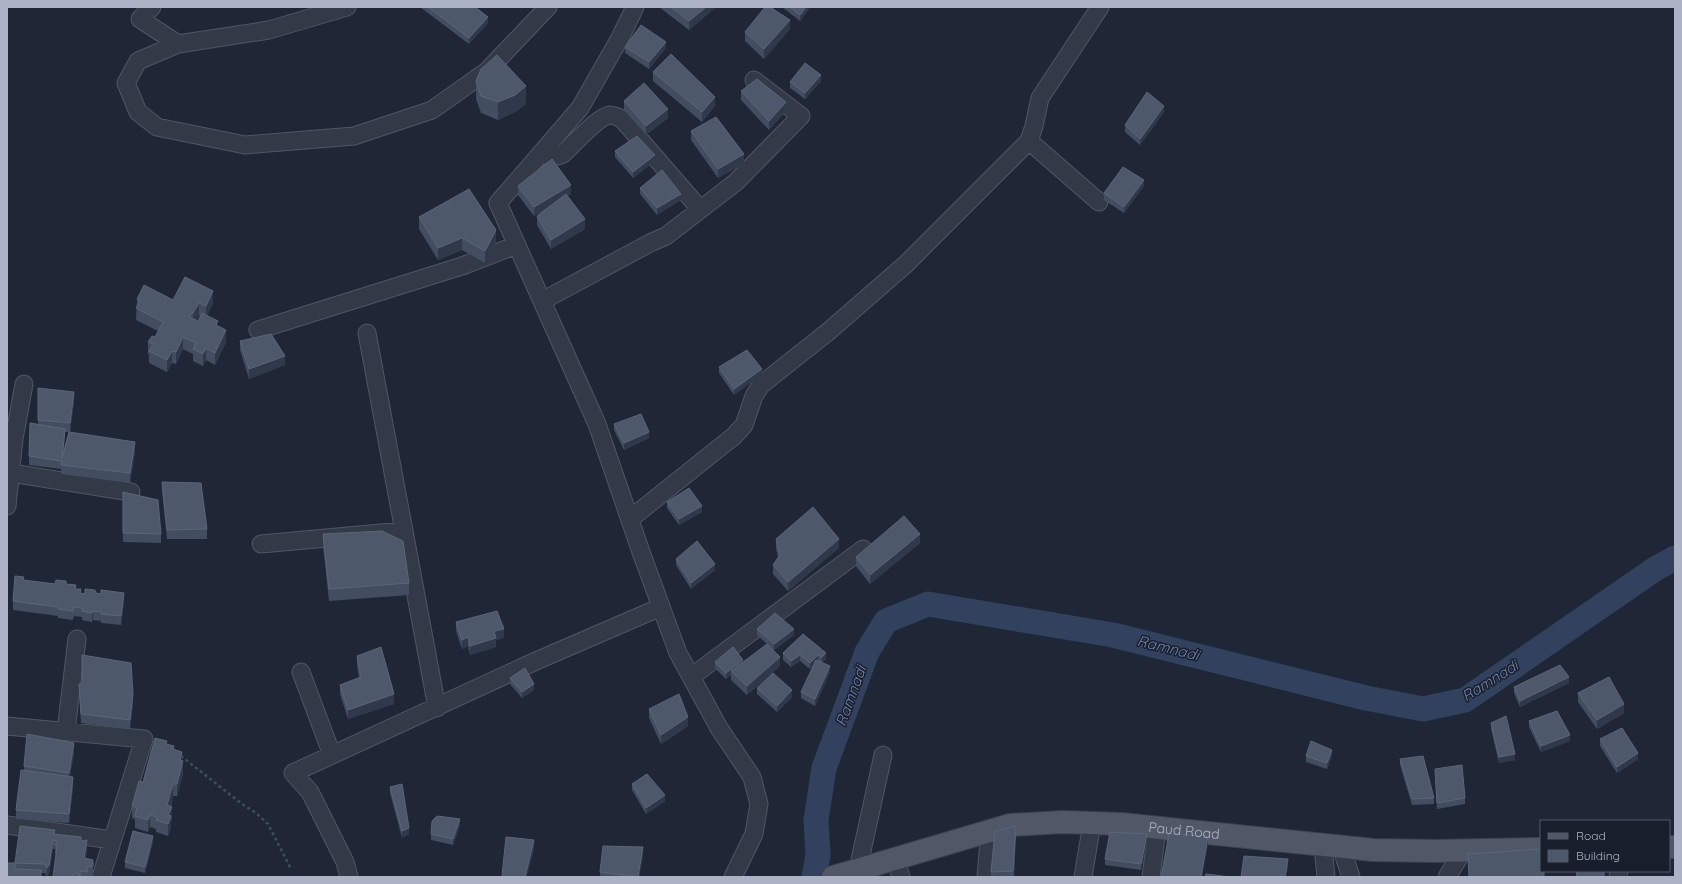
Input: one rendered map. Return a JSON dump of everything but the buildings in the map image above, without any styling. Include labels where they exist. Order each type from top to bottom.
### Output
[{"type":"main road","name":"Paud Road","points":[[834,876],[858,869],[898,868],[990,830],[1017,824],[1062,822],[1157,828],[1373,850],[1540,849]]},
{"type":"street","points":[[152,7],[140,19],[178,44]]},
{"type":"street","points":[[347,7],[269,30],[178,44],[138,61],[126,83],[138,112],[157,127],[245,145],[354,136],[432,110],[487,71],[548,7]]},
{"type":"street","points":[[635,7],[620,38],[580,108],[498,203],[597,424],[678,653],[719,728],[752,777],[759,804],[754,834],[733,877]]},
{"type":"street","points":[[630,519],[734,436],[744,425],[754,396],[761,385],[829,331],[906,264],[1029,141],[1040,98],[1100,7]]},
{"type":"street","points":[[542,300],[666,236],[736,182],[801,116],[754,80]]},
{"type":"street","points":[[541,153],[550,157],[557,157],[563,154],[600,119],[609,115],[622,118],[700,209]]},
{"type":"street","points":[[1029,141],[1099,202]]},
{"type":"street","points":[[258,330],[462,266],[517,245]]},
{"type":"street","points":[[367,332],[437,708]]},
{"type":"street","points":[[7,506],[10,463],[24,384]]},
{"type":"street","points":[[10,463],[132,492]]},
{"type":"street","points":[[260,544],[403,531]]},
{"type":"street","points":[[691,677],[863,549]]},
{"type":"street","points":[[349,877],[345,862],[310,792],[293,773],[437,708],[536,661],[661,607]]},
{"type":"street","points":[[66,732],[77,639]]},
{"type":"street","points":[[301,672],[332,755]]},
{"type":"street","points":[[7,726],[144,739],[101,877]]},
{"type":"street","points":[[858,869],[883,755]]},
{"type":"street","points":[[1083,877],[1092,823]]},
{"type":"street","points":[[7,825],[112,840]]},
{"type":"street","points":[[1151,877],[1157,828]]},
{"type":"street","points":[[986,877],[990,830]]},
{"type":"street","points":[[1326,877],[1332,846]]},
{"type":"street","points":[[1332,846],[1351,877]]},
{"type":"street","points":[[1447,877],[1463,850]]},
{"type":"path","points":[[177,753],[242,804],[256,813],[268,824],[291,869]]},
{"type":"waterway","name":"Ramnadi","points":[[814,877],[818,855],[816,820],[824,768],[867,652],[886,621],[928,604],[1113,635],[1366,698],[1423,709],[1465,700],[1655,569],[1675,558]]}]
